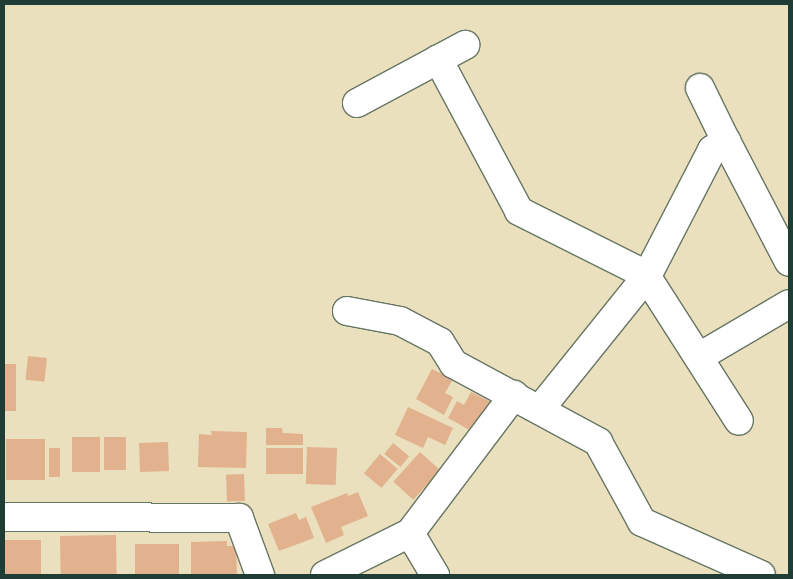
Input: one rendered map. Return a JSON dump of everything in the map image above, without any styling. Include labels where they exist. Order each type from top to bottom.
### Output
[{"type":"street","points":[[357,102],[465,45]]},
{"type":"street","points":[[438,59],[519,211],[647,276],[739,421]]},
{"type":"street","points":[[700,88],[789,262]]},
{"type":"street","points":[[540,409],[647,276],[712,150],[726,141]]},
{"type":"street","points":[[699,357],[789,304]]},
{"type":"street","points":[[347,311],[400,321],[440,342],[454,364],[598,442],[642,522],[761,575]]},
{"type":"street","points":[[324,575],[410,533],[514,395]]},
{"type":"street","points":[[4,517],[239,518],[260,575]]},
{"type":"street","points":[[410,533],[435,575]]},
{"type":"building","points":[[28,356],[47,358],[44,382],[25,380]]},
{"type":"building","points":[[4,364],[16,364],[16,411],[4,411]]},
{"type":"building","points":[[432,369],[453,379],[445,393],[453,397],[444,415],[416,399]]},
{"type":"building","points":[[471,392],[495,404],[473,432],[448,418],[457,401],[464,405]]},
{"type":"building","points":[[408,407],[453,428],[445,445],[428,437],[423,448],[395,435]]},
{"type":"building","points":[[266,428],[282,428],[283,433],[303,434],[303,445],[266,445]]},
{"type":"building","points":[[211,431],[247,432],[246,468],[198,467],[199,434],[212,435]]},
{"type":"building","points":[[72,437],[100,437],[100,472],[72,472]]},
{"type":"building","points":[[104,437],[126,437],[126,470],[104,470]]},
{"type":"building","points":[[6,439],[45,439],[45,480],[6,480]]},
{"type":"building","points":[[168,442],[169,471],[140,472],[139,443]]},
{"type":"building","points":[[393,443],[409,456],[401,467],[384,454]]},
{"type":"building","points":[[307,447],[337,448],[336,485],[306,484]]},
{"type":"building","points":[[49,448],[60,448],[60,477],[49,477]]},
{"type":"building","points":[[266,448],[303,448],[303,474],[266,474]]},
{"type":"building","points":[[420,452],[440,470],[413,500],[393,482]]},
{"type":"building","points":[[380,454],[398,469],[382,488],[364,473]]},
{"type":"building","points":[[244,474],[245,501],[227,502],[226,475]]},
{"type":"building","points":[[358,492],[368,516],[341,527],[344,535],[326,543],[311,507],[347,493],[348,496]]},
{"type":"building","points":[[296,513],[299,520],[306,517],[314,538],[279,551],[268,524]]},
{"type":"building","points":[[116,535],[117,575],[61,575],[60,536]]},
{"type":"building","points":[[4,540],[41,540],[41,575],[4,575]]},
{"type":"building","points":[[227,541],[227,546],[236,546],[237,574],[191,575],[191,542]]},
{"type":"building","points":[[135,544],[179,544],[179,575],[135,575]]}]
